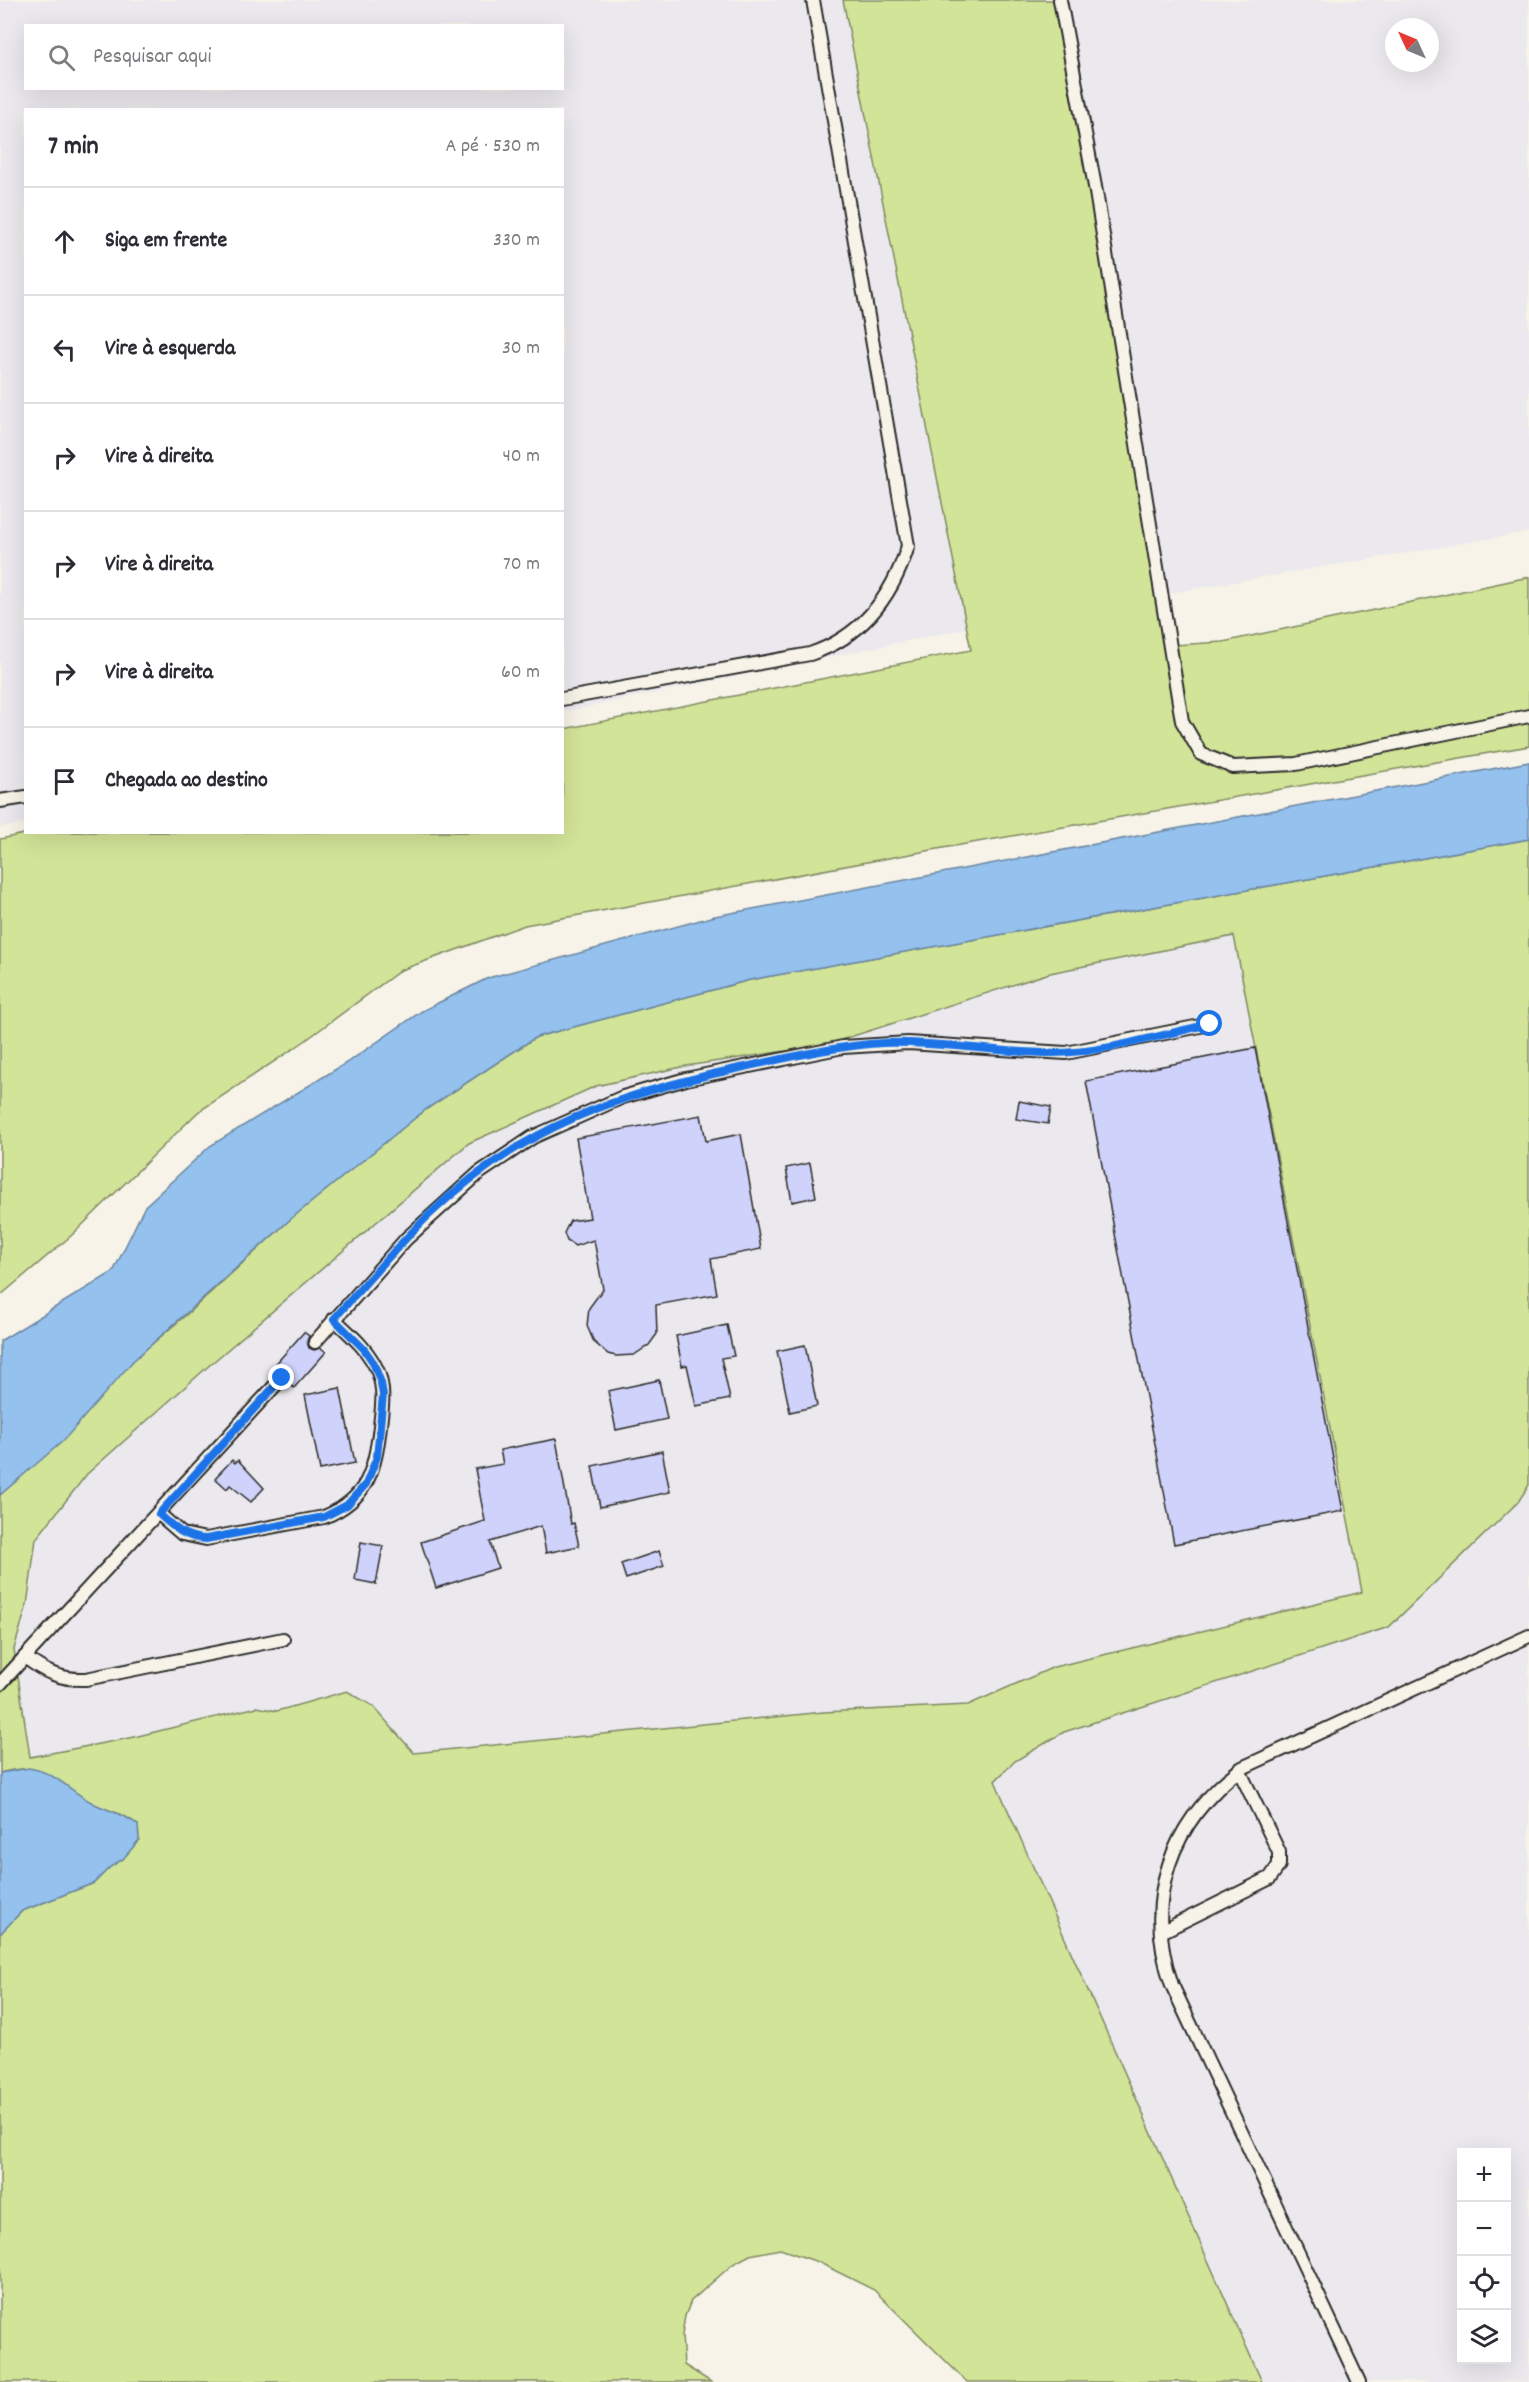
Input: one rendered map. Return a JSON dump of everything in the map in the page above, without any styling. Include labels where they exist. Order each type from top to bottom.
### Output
[{"type":"lane","points":[[564,699],[810,654],[830,647],[850,635],[884,602],[899,575],[908,546],[813,0]]},
{"type":"lane","points":[[1060,0],[1096,192],[1182,721],[1201,754],[1233,767],[1296,764],[1529,716]]},
{"type":"lane","points":[[0,801],[24,797]]},
{"type":"lane","points":[[315,1342],[421,1223],[478,1173],[562,1122],[623,1097],[686,1079],[843,1047],[908,1043],[1066,1053],[1210,1024]]},
{"type":"lane","points":[[159,1514],[182,1534],[206,1539],[324,1517],[347,1505],[357,1496],[373,1471],[377,1457],[383,1395],[373,1362],[364,1349],[334,1319]]},
{"type":"lane","points":[[0,1684],[282,1378]]},
{"type":"lane","points":[[1359,2382],[1172,1985],[1161,1932],[1165,1877],[1179,1839],[1201,1804],[1239,1770],[1529,1636]]},
{"type":"lane","points":[[25,1657],[51,1674],[71,1679],[86,1679],[283,1639]]},
{"type":"lane","points":[[1161,1932],[1270,1878],[1275,1872],[1279,1852],[1239,1770]]},
{"type":"shaded area","points":[[0,0],[1529,0],[1529,532],[989,624],[564,712],[564,108],[24,108],[24,823],[0,828]]},
{"type":"shaded area","points":[[1234,936],[1362,1592],[1054,1667],[968,1705],[824,1712],[414,1753],[373,1706],[347,1691],[277,1711],[257,1707],[130,1738],[30,1757],[14,1649],[27,1604],[36,1539],[87,1474],[212,1363],[469,1143],[596,1086],[1050,973]]},
{"type":"shaded area","points":[[1529,1485],[1529,2382],[1262,2382],[995,1781],[1015,1761],[1064,1732],[1389,1627],[1518,1502]]},
{"type":"green space","points":[[843,0],[1053,0],[1174,645],[1223,642],[1529,577],[1529,746],[943,848],[525,925],[401,970],[302,1043],[198,1112],[72,1235],[0,1296],[0,839],[24,834],[564,834],[564,729],[971,650]]},
{"type":"green space","points":[[1529,839],[1529,1485],[1518,1502],[1389,1627],[1064,1732],[1015,1761],[995,1781],[1262,2382],[967,2382],[874,2290],[818,2262],[780,2249],[750,2255],[733,2264],[691,2301],[685,2316],[682,2335],[684,2365],[711,2382],[0,2382],[0,1934],[22,1911],[94,1883],[110,1867],[123,1859],[139,1840],[138,1825],[133,1821],[92,1803],[51,1776],[30,1769],[0,1773],[0,1474],[186,1315],[293,1217],[425,1110],[536,1037],[750,980]],"holes":[[[1234,936],[1362,1592],[1054,1667],[968,1705],[824,1712],[414,1753],[373,1706],[347,1691],[277,1711],[257,1707],[130,1738],[30,1757],[14,1649],[27,1605],[36,1539],[87,1474],[212,1363],[469,1143],[596,1086],[686,1066],[825,1045],[1050,973]]]},
{"type":"water","points":[[1529,762],[1529,839],[750,980],[536,1037],[425,1110],[293,1217],[133,1361],[63,1441],[0,1495],[0,1341],[113,1272],[145,1206],[210,1146],[351,1060],[422,1011],[488,978],[715,916]]},
{"type":"water","points":[[29,1768],[47,1773],[91,1802],[132,1821],[138,1825],[139,1840],[123,1859],[110,1867],[94,1883],[22,1911],[0,1934],[0,1773]]},
{"type":"building","points":[[1255,1048],[1343,1511],[1174,1544],[1086,1081]]},
{"type":"building","points":[[1019,1101],[1051,1107],[1048,1124],[1016,1119]]},
{"type":"building","points":[[701,1115],[706,1141],[741,1134],[761,1249],[711,1259],[717,1294],[656,1305],[657,1334],[649,1345],[634,1355],[608,1354],[594,1342],[587,1326],[589,1308],[603,1289],[594,1240],[575,1246],[567,1241],[564,1233],[570,1221],[590,1218],[576,1138]]},
{"type":"building","points":[[810,1163],[816,1197],[792,1202],[786,1168]]},
{"type":"building","points":[[727,1325],[734,1356],[721,1358],[730,1399],[696,1406],[687,1365],[682,1366],[676,1336]]},
{"type":"building","points":[[304,1332],[309,1336],[307,1341],[309,1348],[314,1350],[321,1348],[326,1352],[294,1388],[288,1383],[290,1376],[287,1372],[276,1372],[272,1368]]},
{"type":"building","points":[[805,1345],[817,1406],[790,1412],[777,1351]]},
{"type":"building","points":[[659,1380],[667,1419],[616,1430],[608,1391]]},
{"type":"building","points":[[340,1388],[355,1463],[320,1470],[305,1395]]},
{"type":"building","points":[[556,1439],[571,1524],[574,1523],[579,1546],[546,1553],[541,1526],[490,1542],[498,1568],[436,1588],[421,1542],[485,1521],[475,1469],[503,1464],[500,1450]]},
{"type":"building","points":[[662,1451],[670,1492],[600,1507],[592,1466]]},
{"type":"building","points":[[232,1460],[235,1463],[238,1460],[264,1488],[251,1502],[230,1485],[227,1489],[215,1478]]},
{"type":"building","points":[[361,1542],[383,1546],[376,1584],[355,1580]]},
{"type":"building","points":[[659,1551],[664,1566],[626,1579],[621,1564]]},
{"type":"route","points":[[282,1378],[159,1514],[182,1534],[206,1539],[324,1517],[347,1505],[357,1496],[373,1471],[377,1457],[383,1395],[373,1362],[364,1349],[334,1319],[406,1239],[453,1194],[505,1154],[562,1122],[623,1097],[686,1079],[843,1047],[908,1043],[1066,1053],[1096,1049],[1210,1024]]}]
